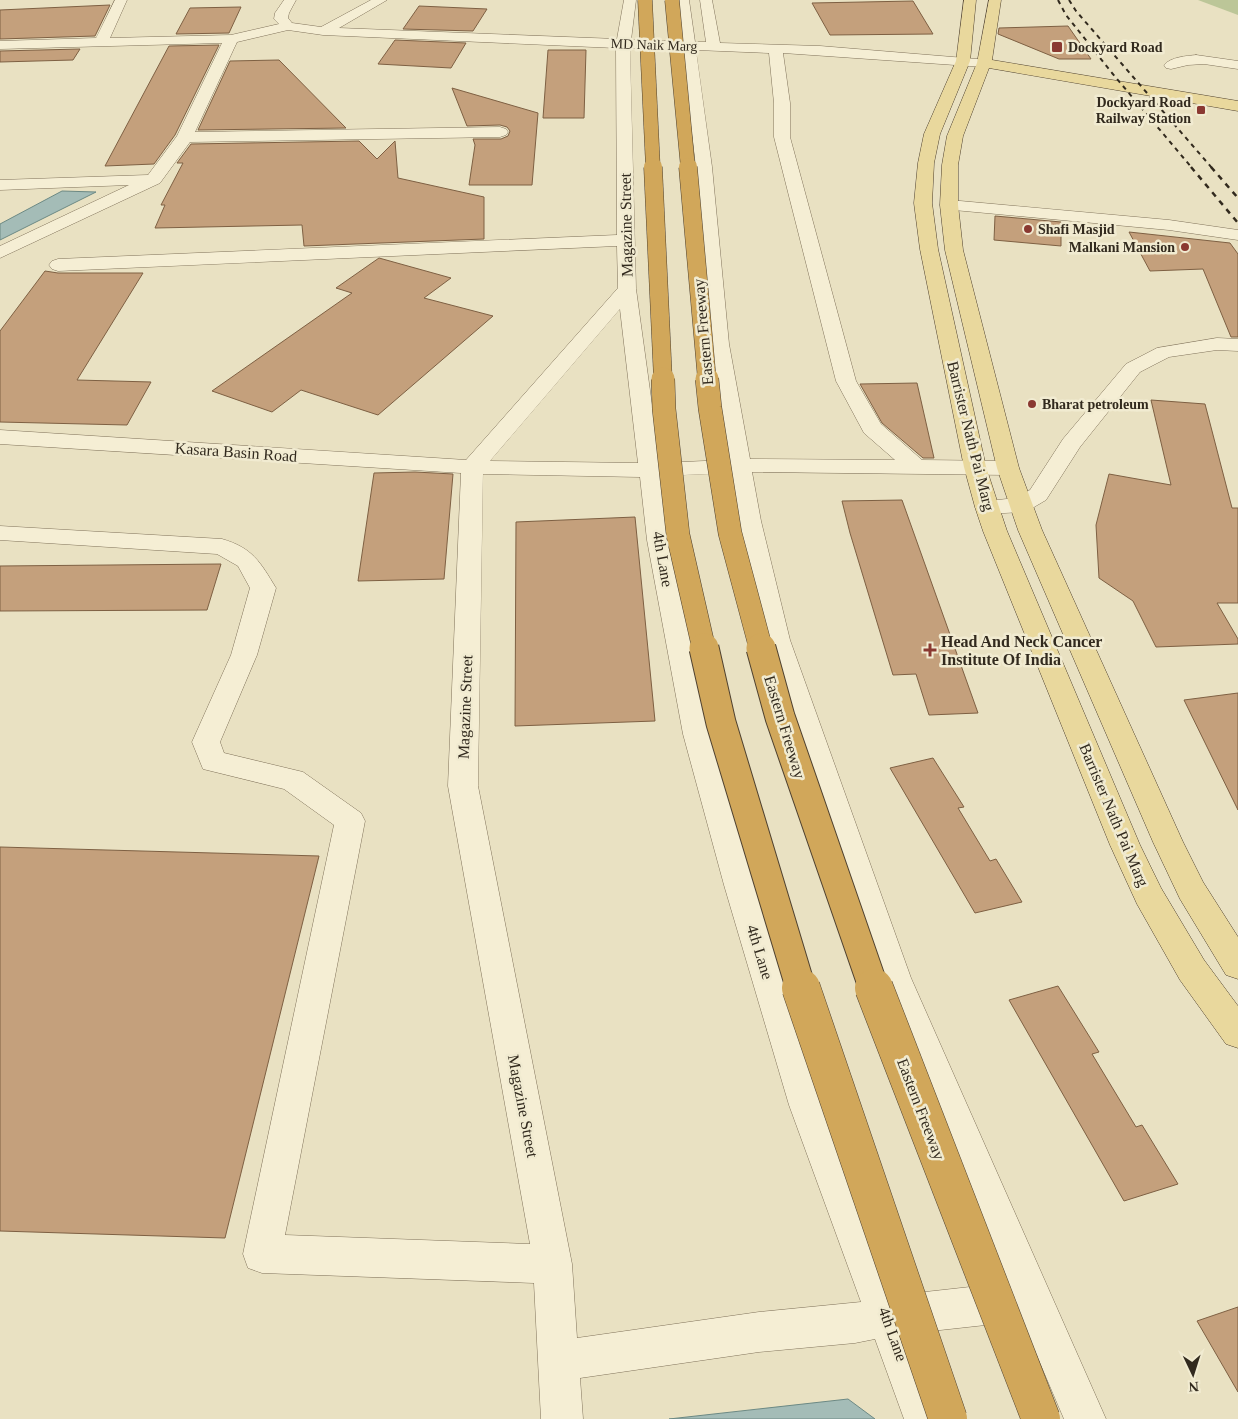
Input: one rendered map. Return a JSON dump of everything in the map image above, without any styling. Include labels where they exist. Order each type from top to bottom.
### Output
[{"type":"highway","points":[[645,0],[664,409],[678,535],[721,724],[799,983],[948,1419]]},
{"type":"highway","name":"Eastern Freeway","points":[[672,0],[710,408],[730,533],[780,717],[871,981],[1041,1419]]},
{"type":"main road","points":[[970,0],[973,62]]},
{"type":"main road","points":[[973,62],[995,0]]},
{"type":"main road","points":[[973,62],[1236,103]]},
{"type":"main road","name":"Barrister Nath Pai Marg","points":[[973,62],[950,165],[949,205],[954,250],[1008,468],[1034,539],[1168,842],[1191,890],[1238,965]]},
{"type":"main road","name":"Barrister Nath Pai Marg","points":[[973,62],[932,134],[926,163],[923,203],[929,249],[975,467],[996,530],[1125,845],[1148,895],[1192,970],[1238,1033]]},
{"type":"street","points":[[101,42],[121,0]]},
{"type":"street","points":[[288,26],[281,19],[282,13],[290,0]]},
{"type":"street","points":[[323,30],[381,0]]},
{"type":"street","points":[[623,44],[630,0]]},
{"type":"street","points":[[683,0],[704,167],[719,344],[749,521],[776,640],[894,978],[1085,1419]]},
{"type":"street","points":[[706,0],[714,47]]},
{"type":"street","name":"MD Naik Marg","points":[[0,45],[231,39],[288,26],[323,30],[623,44],[775,48],[973,62]]},
{"type":"street","points":[[88,28],[108,27]]},
{"type":"street","points":[[0,253],[154,179],[185,137],[231,39]]},
{"type":"street","name":"Magazine Street","points":[[562,1419],[553,1264],[462,786],[472,468],[627,289],[623,44]]},
{"type":"street","points":[[775,48],[782,103],[782,137],[846,381],[872,428],[915,466]]},
{"type":"street","points":[[1171,64],[1186,59],[1197,59],[1238,65]]},
{"type":"street","points":[[185,137],[500,132]]},
{"type":"street","points":[[0,185],[154,179]]},
{"type":"street","points":[[949,205],[1160,224],[1238,235]]},
{"type":"street","points":[[58,265],[626,240]]},
{"type":"street","name":"4th Lane","points":[[627,289],[659,540],[697,734],[740,885],[807,1105],[925,1419]]},
{"type":"street","points":[[988,507],[1021,504],[1038,495],[1071,444],[1133,368],[1164,352],[1217,344],[1238,345]]},
{"type":"street","name":"Kasara Basin Road","points":[[0,437],[472,468],[649,470],[739,467],[915,466],[1008,468]]},
{"type":"street","points":[[0,534],[222,547],[247,560],[263,588],[244,655],[206,742],[213,761],[294,780],[350,820],[262,1254],[553,1264]]},
{"type":"street","points":[[558,1361],[758,1332],[855,1323],[886,1316],[1035,1300]]},
{"type":"green space","points":[[1198,0],[1238,0],[1238,15]]},
{"type":"water","points":[[62,191],[96,192],[0,240],[0,224]]},
{"type":"water","points":[[848,1399],[875,1419],[669,1419]]},
{"type":"building","points":[[913,1],[933,34],[830,35],[812,3]]},
{"type":"building","points":[[110,5],[95,36],[0,39],[0,10]]},
{"type":"building","points":[[419,6],[487,9],[473,31],[403,29]]},
{"type":"building","points":[[241,7],[229,33],[176,34],[190,8]]},
{"type":"building","points":[[1068,26],[1091,59],[1059,59],[998,34],[999,28]]},
{"type":"building","points":[[395,40],[466,43],[451,68],[378,64]]},
{"type":"building","points":[[219,45],[175,135],[154,164],[105,166],[169,46]]},
{"type":"building","points":[[80,49],[73,60],[0,62],[0,51]]},
{"type":"building","points":[[548,50],[586,50],[584,118],[543,118]]},
{"type":"building","points":[[279,60],[346,128],[198,130],[230,61]]},
{"type":"building","points":[[452,88],[538,113],[532,185],[469,185],[475,145],[473,139],[501,139],[508,136],[510,131],[507,127],[500,125],[467,126]]},
{"type":"building","points":[[359,141],[377,159],[395,141],[398,178],[484,197],[484,239],[304,246],[302,225],[155,228],[165,205],[161,205],[183,163],[177,163],[191,144]]},
{"type":"building","name":"Shafi Masjid","points":[[995,216],[1061,222],[1061,246],[994,240]]},
{"type":"building","name":"Malkani Mansion","points":[[1129,232],[1230,243],[1238,254],[1238,337],[1231,337],[1203,269],[1150,271]]},
{"type":"building","points":[[379,258],[451,278],[424,298],[493,316],[378,415],[301,390],[272,412],[212,391],[352,293],[336,288]]},
{"type":"building","points":[[45,271],[58,273],[143,273],[77,380],[151,382],[127,425],[0,422],[0,331]]},
{"type":"building","points":[[917,383],[934,458],[923,458],[882,423],[860,384]]},
{"type":"building","points":[[1151,400],[1205,404],[1232,508],[1238,508],[1238,603],[1217,603],[1238,639],[1238,644],[1156,647],[1133,601],[1099,578],[1096,525],[1109,474],[1171,485]]},
{"type":"building","points":[[415,472],[453,474],[444,579],[358,581],[374,473]]},
{"type":"building","points":[[902,500],[978,713],[929,715],[916,674],[893,675],[842,501]]},
{"type":"building","points":[[635,517],[655,721],[515,726],[516,522]]},
{"type":"building","points":[[221,564],[207,610],[0,611],[0,566]]},
{"type":"building","points":[[1238,693],[1238,810],[1184,700]]},
{"type":"building","points":[[933,758],[964,807],[958,808],[990,861],[996,859],[1022,902],[975,913],[890,768]]},
{"type":"building","points":[[0,847],[319,856],[225,1238],[0,1231]]},
{"type":"building","points":[[1058,986],[1099,1052],[1092,1054],[1136,1127],[1142,1125],[1178,1184],[1124,1201],[1009,1000]]},
{"type":"building","points":[[1238,1307],[1238,1392],[1197,1321]]},
{"type":"railway","points":[[1058,0],[1066,15],[1112,73],[1192,168]]},
{"type":"railway","points":[[1069,0],[1076,11],[1212,168]]},
{"type":"railway","points":[[1191,167],[1238,223]]},
{"type":"railway","points":[[1211,167],[1238,198]]},
{"type":"place","name":"Dockyard Road","points":[[1057,47]]},
{"type":"place","name":"Dockyard Road Railway Station","points":[[1201,110]]},
{"type":"place","name":"Shafi Masjid","points":[[1028,229]]},
{"type":"place","name":"Malkani Mansion","points":[[1185,247]]},
{"type":"place","name":"Bharat petroleum","points":[[1032,404]]},
{"type":"place","name":"Head And Neck Cancer Institute Of India","points":[[930,650]]}]
